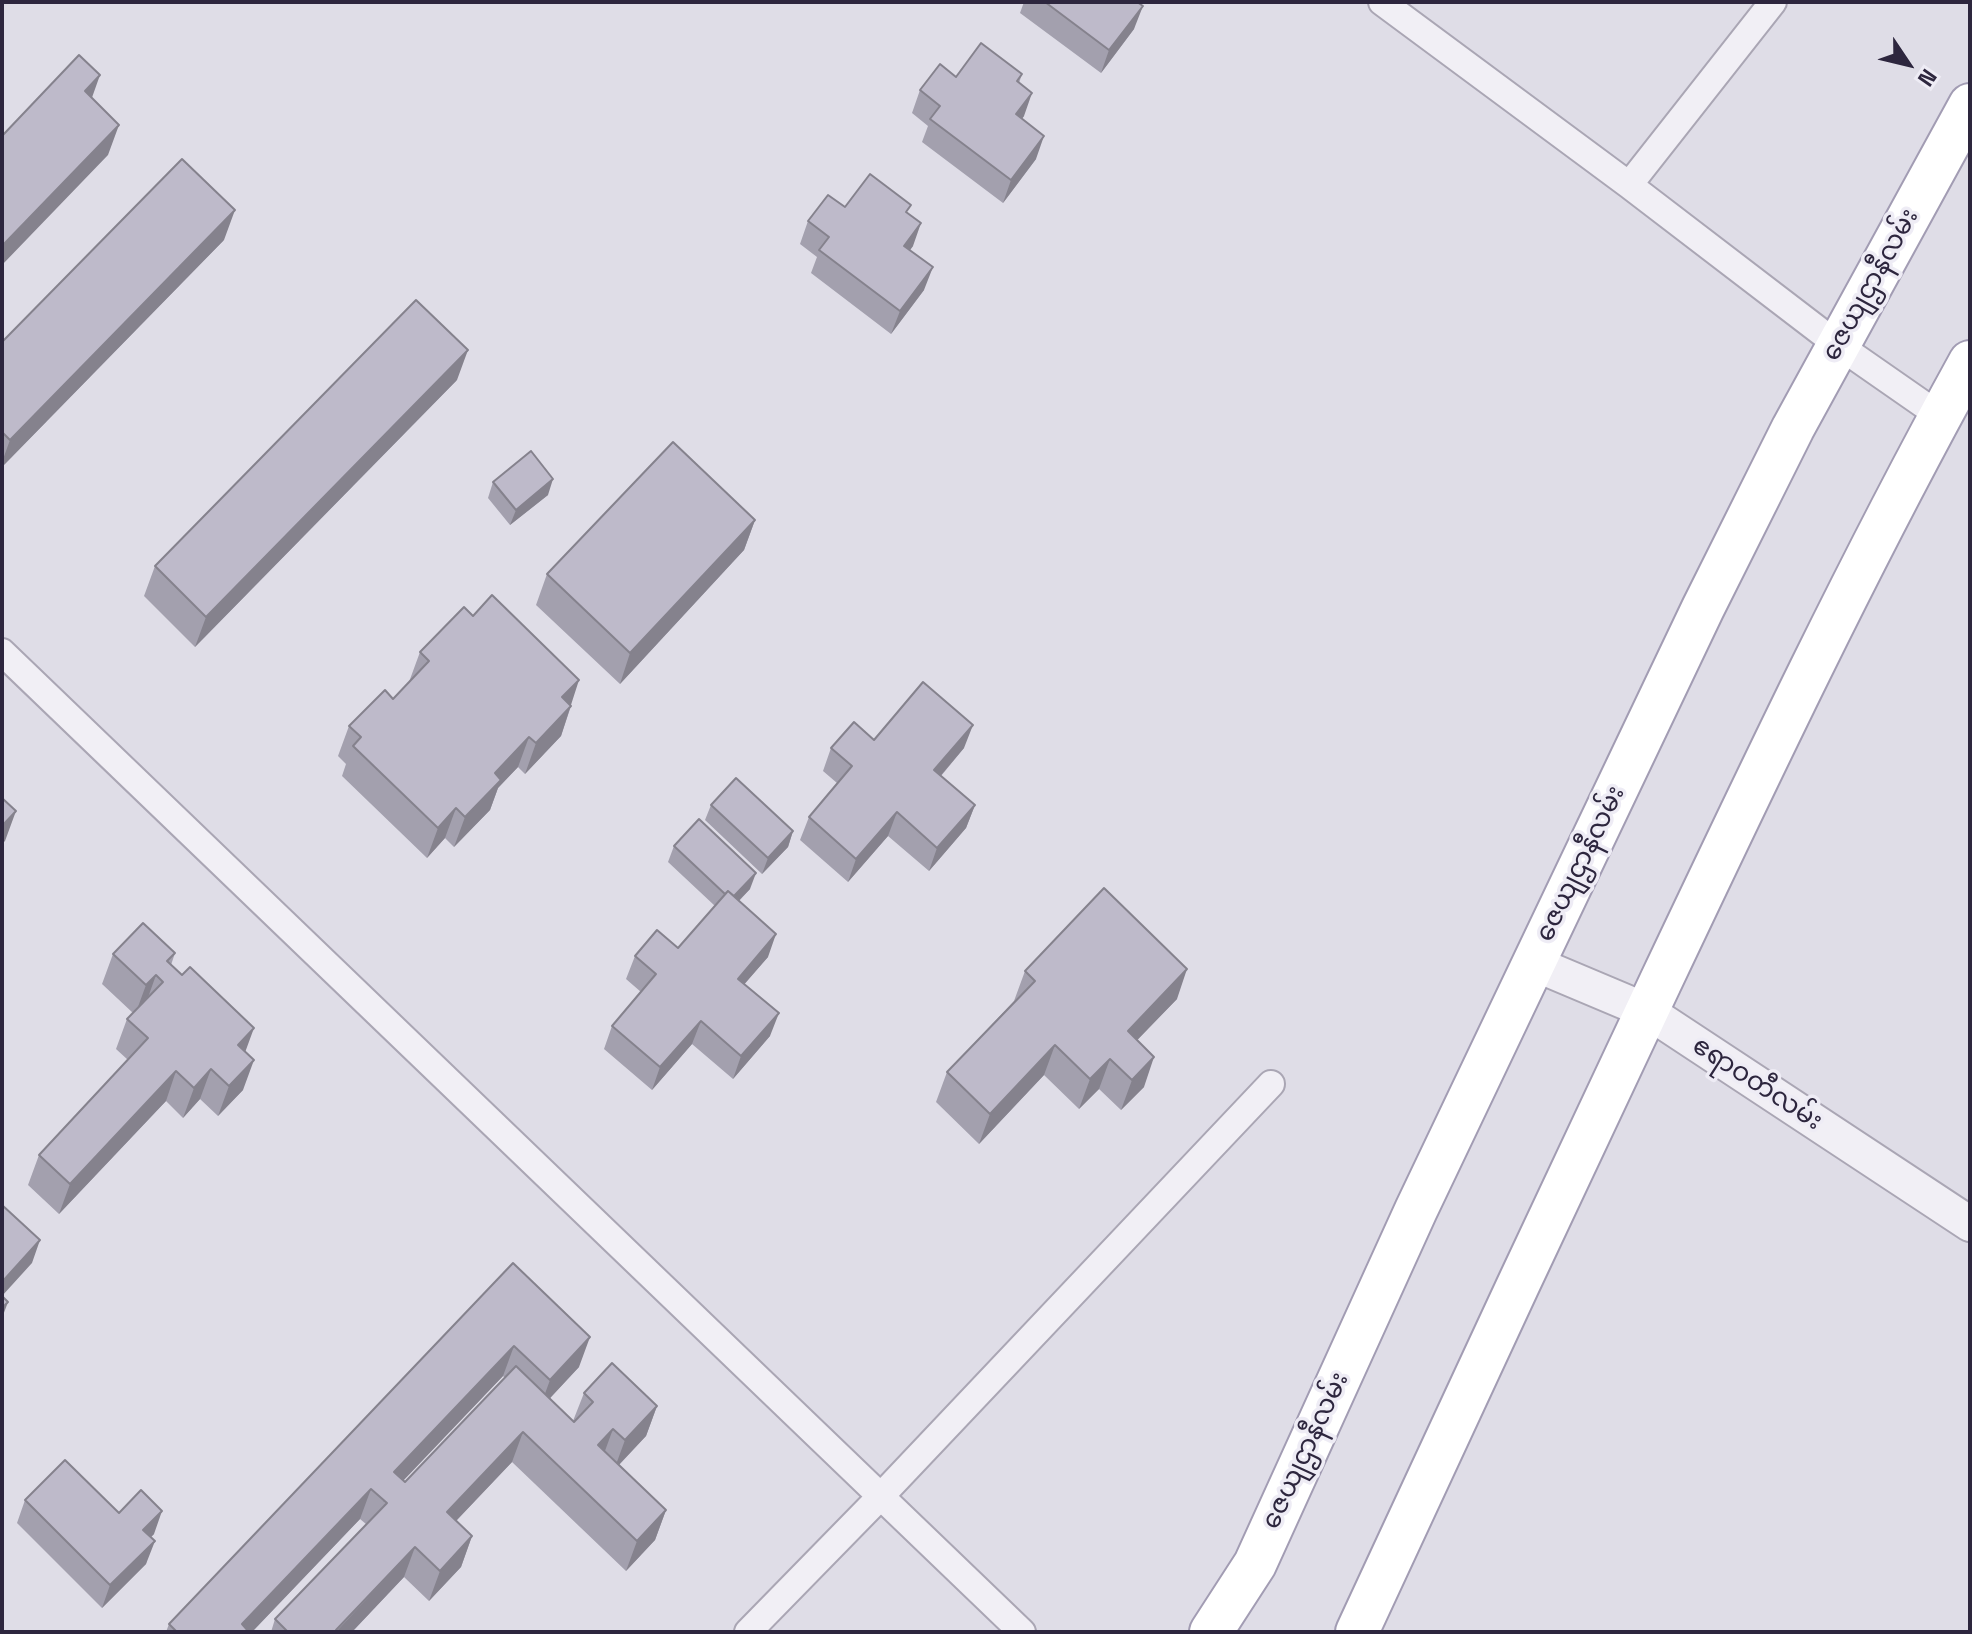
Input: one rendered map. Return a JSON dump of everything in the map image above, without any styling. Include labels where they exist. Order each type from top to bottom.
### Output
[{"type":"main road","name":"ဇေယျဌာနီလမ်း","points":[[1211,1632],[1255,1564],[1416,1210],[1703,608],[1793,428],[1970,105]]},
{"type":"main road","points":[[1357,1632],[1519,1279],[1804,678],[1893,501],[1970,362]]},
{"type":"street","points":[[1382,2],[1838,345],[1940,416]]},
{"type":"street","points":[[1629,185],[1773,2]]},
{"type":"street","points":[[2,652],[1022,1632]]},
{"type":"street","name":"ဧရာဝတီလမ်း","points":[[1533,963],[1647,1011],[1970,1224]]},
{"type":"street","points":[[748,1632],[1271,1084]]},
{"type":"building","points":[[1045,2],[1137,2],[1143,6],[1109,50]]},
{"type":"building","points":[[981,43],[1022,74],[1017,81],[1032,93],[1016,114],[1044,136],[1011,180],[930,119],[940,106],[920,90],[940,64],[956,77]]},
{"type":"building","points":[[79,55],[100,75],[85,91],[119,125],[2,246],[2,136]]},
{"type":"building","points":[[182,159],[235,210],[10,440],[2,432],[2,342]]},
{"type":"building","points":[[870,174],[911,205],[906,212],[921,223],[904,246],[933,267],[900,311],[819,250],[829,237],[808,221],[828,195],[845,207]]},
{"type":"building","points":[[416,300],[468,350],[206,617],[155,566]]},
{"type":"building","points":[[673,442],[755,520],[630,653],[547,574]]},
{"type":"building","points":[[531,451],[553,479],[516,510],[493,482]]},
{"type":"building","points":[[492,595],[579,680],[562,697],[571,706],[536,743],[529,737],[495,773],[501,780],[465,817],[456,808],[438,828],[353,746],[361,737],[349,726],[385,690],[393,699],[429,661],[420,652],[464,607],[473,616]]},
{"type":"building","points":[[923,682],[973,725],[934,770],[975,805],[937,848],[897,812],[856,859],[809,817],[852,766],[831,748],[854,722],[874,740]]},
{"type":"building","points":[[736,778],[793,831],[768,858],[711,805]]},
{"type":"building","points":[[2,798],[16,811],[2,826]]},
{"type":"building","points":[[699,819],[756,873],[734,896],[728,891],[725,894],[674,846]]},
{"type":"building","points":[[1104,888],[1187,969],[1128,1031],[1154,1057],[1132,1080],[1110,1059],[1090,1079],[1055,1045],[990,1114],[947,1072],[1035,981],[1025,971]]},
{"type":"building","points":[[728,891],[776,934],[738,979],[779,1013],[741,1056],[701,1021],[660,1067],[612,1026],[656,974],[635,956],[657,930],[678,948]]},
{"type":"building","points":[[143,923],[175,953],[167,961],[182,975],[190,967],[254,1028],[238,1045],[254,1060],[229,1086],[211,1069],[194,1088],[176,1071],[70,1184],[39,1155],[148,1038],[127,1019],[163,982],[156,975],[146,985],[113,954]]},
{"type":"building","points":[[2,1205],[40,1240],[2,1282]]},
{"type":"building","points":[[513,1263],[590,1337],[550,1380],[514,1346],[394,1472],[405,1482],[516,1366],[574,1422],[593,1402],[584,1393],[612,1363],[657,1406],[625,1440],[613,1429],[598,1445],[666,1510],[637,1541],[523,1432],[447,1512],[472,1536],[440,1571],[415,1547],[336,1630],[338,1632],[288,1632],[275,1619],[387,1503],[371,1489],[242,1624],[249,1632],[177,1632],[169,1624]]},
{"type":"building","points":[[65,1460],[119,1513],[141,1490],[162,1511],[143,1530],[155,1541],[110,1585],[25,1500]]}]
